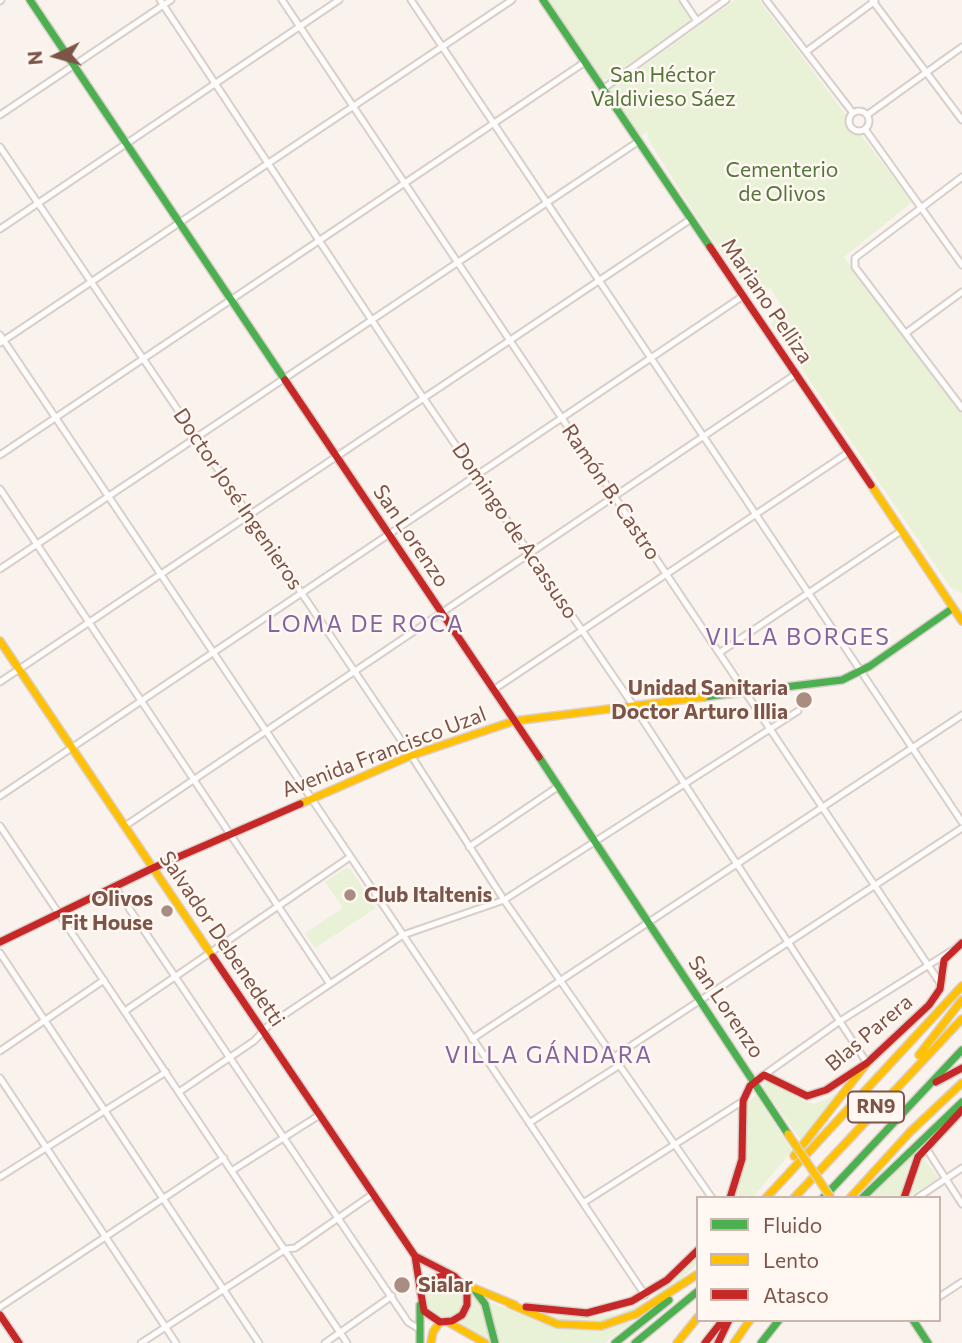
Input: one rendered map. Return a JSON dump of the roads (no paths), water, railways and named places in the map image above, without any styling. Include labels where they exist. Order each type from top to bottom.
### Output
[{"type":"main road","name":"San Lorenzo","points":[[30,0],[559,786],[830,1196]]},
{"type":"main road","name":"Mariano Pelliza","points":[[543,0],[962,621]]},
{"type":"main road","name":"Avenida Francisco Uzal","points":[[0,942],[153,868],[310,797],[410,756],[514,721],[836,681],[860,672],[953,608]]},
{"type":"main road","name":"Salvador Debenedetti","points":[[0,641],[415,1256],[420,1297]]},
{"type":"main road","points":[[952,950],[962,943]]},
{"type":"main road","name":"Blas Parera","points":[[764,1075],[775,1078],[799,1093],[813,1096],[867,1063],[929,1004],[941,984],[943,964],[952,950]]},
{"type":"main road","points":[[768,1196],[962,986]]},
{"type":"main road","points":[[895,1088],[962,1000]]},
{"type":"main road","name":"RN9","points":[[796,1196],[962,1019]]},
{"type":"main road","name":"RN9","points":[[825,1196],[962,1051]]},
{"type":"main road","points":[[767,1196],[778,1176],[867,1063]]},
{"type":"main road","points":[[927,1087],[962,1068]]},
{"type":"main road","points":[[731,1196],[742,1159],[743,1101],[755,1082],[764,1075]]},
{"type":"main road","points":[[852,1196],[910,1132],[962,1083]]},
{"type":"main road","points":[[864,1196],[962,1102]]},
{"type":"main road","points":[[905,1196],[915,1163],[962,1110]]},
{"type":"main road","points":[[510,1304],[555,1312],[587,1313],[645,1295],[667,1280],[696,1252]]},
{"type":"main road","name":"Salvador Debenedetti","points":[[415,1256],[449,1274]]},
{"type":"main road","points":[[420,1343],[420,1297],[428,1280],[449,1274],[464,1284],[557,1324],[579,1327],[601,1326],[648,1307],[696,1275]]},
{"type":"main road","points":[[615,1343],[696,1276]]},
{"type":"main road","points":[[431,1343],[433,1332],[465,1310],[468,1300],[464,1284]]},
{"type":"main road","points":[[473,1288],[485,1304],[495,1343]]},
{"type":"main road","points":[[635,1343],[696,1293]]},
{"type":"main road","points":[[420,1297],[427,1315],[485,1343]]},
{"type":"main road","points":[[0,1315],[19,1343]]},
{"type":"main road","points":[[677,1343],[696,1319]]},
{"type":"main road","points":[[705,1343],[721,1322]]},
{"type":"main road","points":[[718,1343],[728,1322]]},
{"type":"main road","points":[[734,1343],[749,1322]]},
{"type":"main road","points":[[761,1343],[777,1322]]},
{"type":"main road","points":[[914,1322],[928,1343]]},
{"type":"street","points":[[0,115],[162,2],[171,0]]},
{"type":"street","name":"Ramón B. Castro","points":[[282,0],[941,984]]},
{"type":"street","points":[[0,229],[339,0]]},
{"type":"street","points":[[411,0],[962,825],[876,886],[787,941],[614,1057]]},
{"type":"street","points":[[512,0],[92,282],[1,339],[645,1295]]},
{"type":"street","points":[[683,0],[697,21]]},
{"type":"street","points":[[603,89],[726,0]]},
{"type":"street","points":[[766,0],[853,113]]},
{"type":"street","points":[[807,51],[874,1],[962,120]]},
{"type":"street","name":"Domingo de Acassuso","points":[[162,2],[423,397],[633,705],[867,1063]]},
{"type":"street","points":[[867,115],[962,47]]},
{"type":"street","points":[[0,455],[585,62]]},
{"type":"street","points":[[859,111],[867,115],[869,121],[865,129],[859,131],[850,127],[849,121],[853,113],[859,111]]},
{"type":"street","points":[[865,129],[962,265]]},
{"type":"street","points":[[0,569],[639,141]]},
{"type":"street","name":"Doctor José Ingenieros","points":[[0,147],[302,593],[504,900],[562,979],[711,1196]]},
{"type":"street","points":[[962,177],[862,250],[855,258],[855,267],[962,408]]},
{"type":"street","points":[[0,682],[335,455],[691,219]]},
{"type":"street","points":[[905,333],[962,292]]},
{"type":"street","points":[[0,796],[743,296]]},
{"type":"street","points":[[125,826],[796,374]]},
{"type":"street","points":[[493,690],[849,452]]},
{"type":"street","points":[[0,489],[330,984]]},
{"type":"street","points":[[719,653],[901,531]]},
{"type":"street","points":[[180,1092],[232,1057],[269,1025],[403,935],[504,900],[597,843],[798,711]]},
{"type":"street","points":[[472,1039],[962,715]]},
{"type":"street","points":[[470,847],[559,786]]},
{"type":"street","points":[[0,826],[347,1343]]},
{"type":"street","points":[[125,1012],[350,857]]},
{"type":"street","points":[[114,886],[232,1057],[408,1322],[419,1329]]},
{"type":"street","points":[[764,1075],[840,1021],[952,950]]},
{"type":"street","points":[[0,953],[259,1343]]},
{"type":"street","points":[[0,1051],[104,980]]},
{"type":"street","points":[[529,1123],[620,1065]]},
{"type":"street","points":[[0,1177],[166,1072]]},
{"type":"street","points":[[0,1078],[176,1343]]},
{"type":"street","points":[[583,1203],[743,1101]]},
{"type":"street","points":[[233,1170],[318,1116]]},
{"type":"street","points":[[926,1148],[962,1204]]},
{"type":"street","points":[[0,1307],[224,1158]]},
{"type":"street","points":[[920,1196],[962,1168]]},
{"type":"street","points":[[141,1343],[286,1250],[295,1248],[373,1194]]},
{"type":"street","points":[[941,1296],[962,1282]]},
{"type":"street","points":[[325,1343],[392,1296]]},
{"type":"place","name":"Unidad Sanitaria Doctor Arturo Illia","points":[[804,700]]},
{"type":"place","name":"Club Italtenis","points":[[350,895]]},
{"type":"place","name":"Olivos Fit House","points":[[167,911]]},
{"type":"place","name":"Sialar","points":[[402,1285]]},
{"type":"district","name":"LOMA DE ROCA","points":[[366,624]]},
{"type":"district","name":"VILLA BORGES","points":[[798,637]]},
{"type":"district","name":"VILLA GÁNDARA","points":[[549,1055]]},
{"type":"park label","name":"San Héctor Valdivieso Sáez","points":[[663,87]]},
{"type":"park label","name":"Cementerio de Olivos","points":[[782,182]]}]
